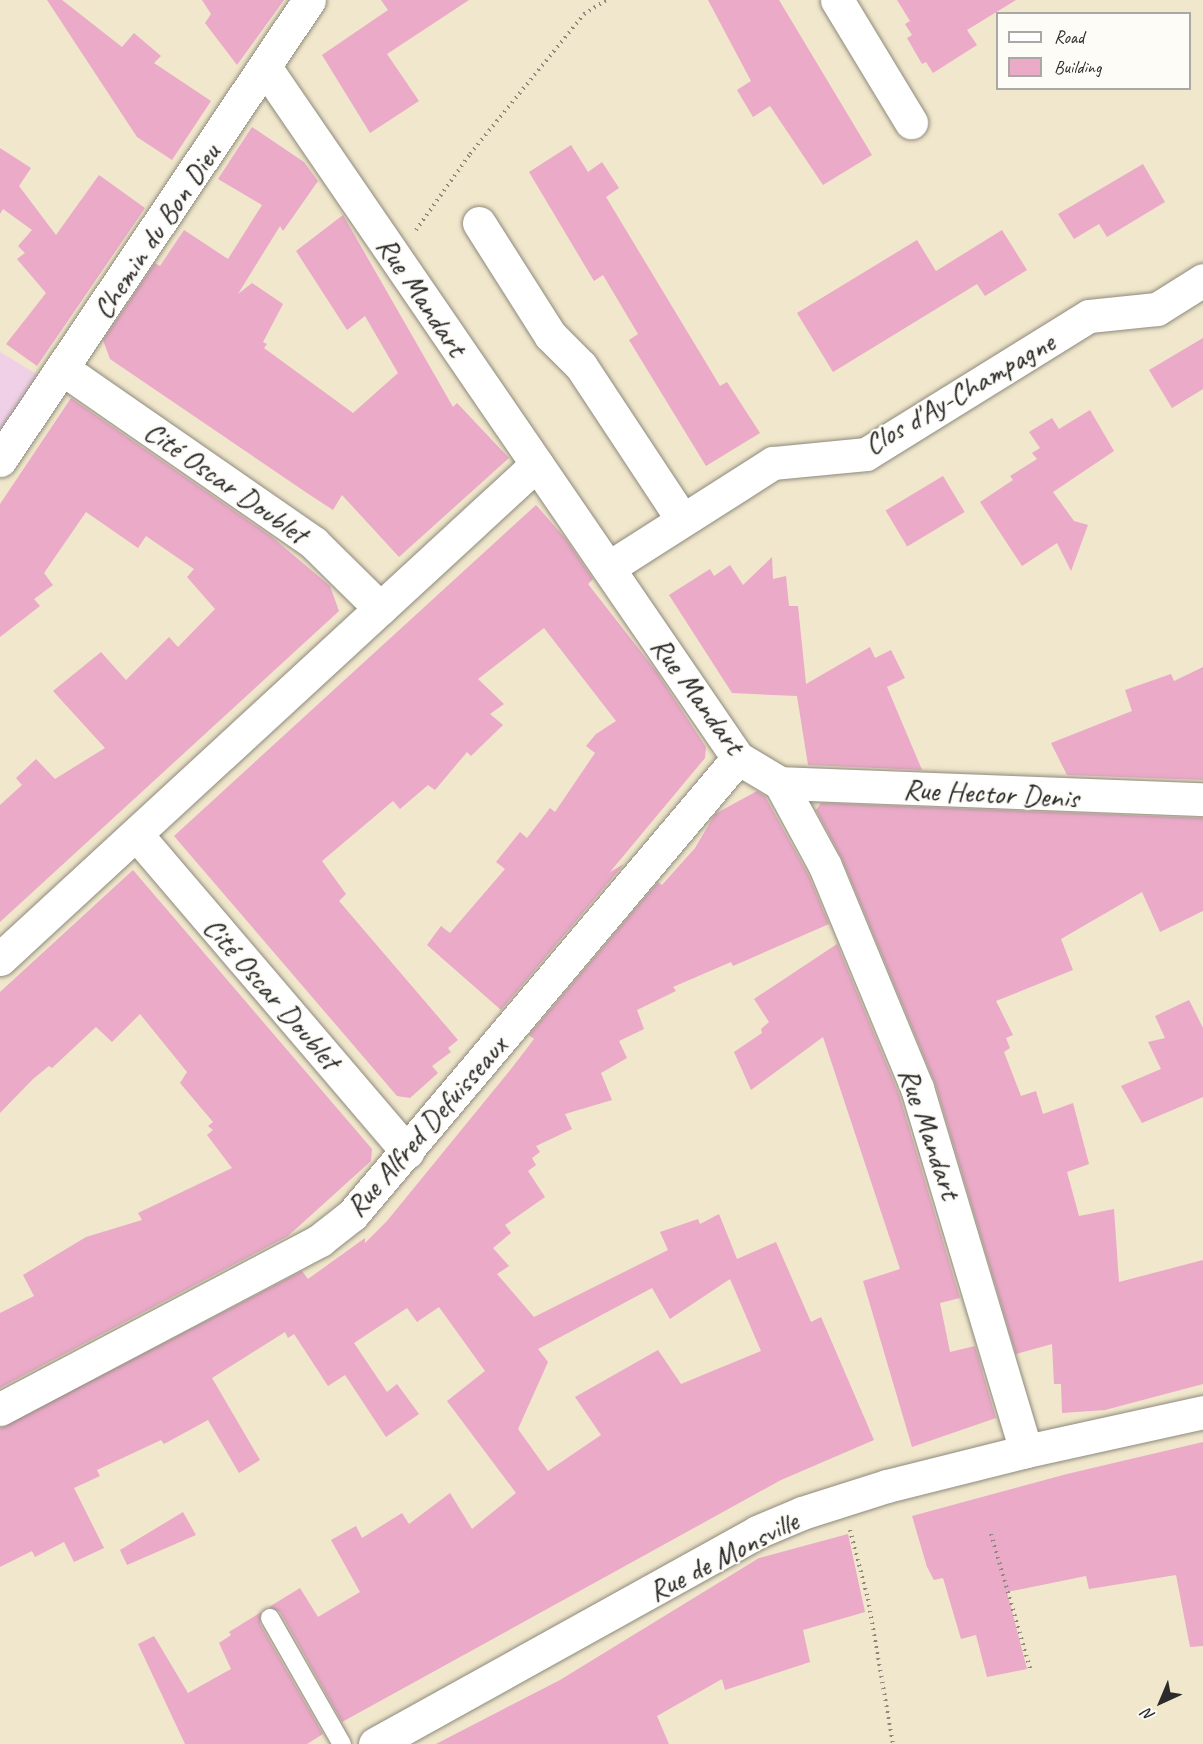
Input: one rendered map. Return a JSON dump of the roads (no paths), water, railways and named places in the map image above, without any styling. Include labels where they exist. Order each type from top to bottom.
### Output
[{"type":"street","name":"Chemin du Bon Dieu","points":[[0,460],[309,0]]},
{"type":"street","points":[[837,0],[911,122]]},
{"type":"street","name":"Rue Mandart","points":[[265,67],[738,758],[759,767],[780,783],[825,866],[917,1088],[1026,1451]]},
{"type":"street","points":[[479,223],[550,335],[580,366],[682,519]]},
{"type":"street","name":"Clos d'Ay-Champagne","points":[[608,568],[772,463],[866,454],[1089,316],[1157,309],[1203,280]]},
{"type":"street","name":"Cité Oscar Doublet","points":[[63,369],[314,543],[380,608]]},
{"type":"street","points":[[0,959],[537,464]]},
{"type":"street","name":"Rue Alfred Defuisseaux","points":[[0,1409],[320,1240],[352,1215],[408,1152],[738,758]]},
{"type":"street","name":"Rue Hector Denis","points":[[780,783],[1203,800]]},
{"type":"street","name":"Cité Oscar Doublet","points":[[136,834],[408,1152]]},
{"type":"street","name":"Rue de Monsville","points":[[375,1744],[757,1532],[843,1500],[1026,1451],[1203,1412]]},
{"type":"lane","points":[[270,1618],[342,1744]]}]
